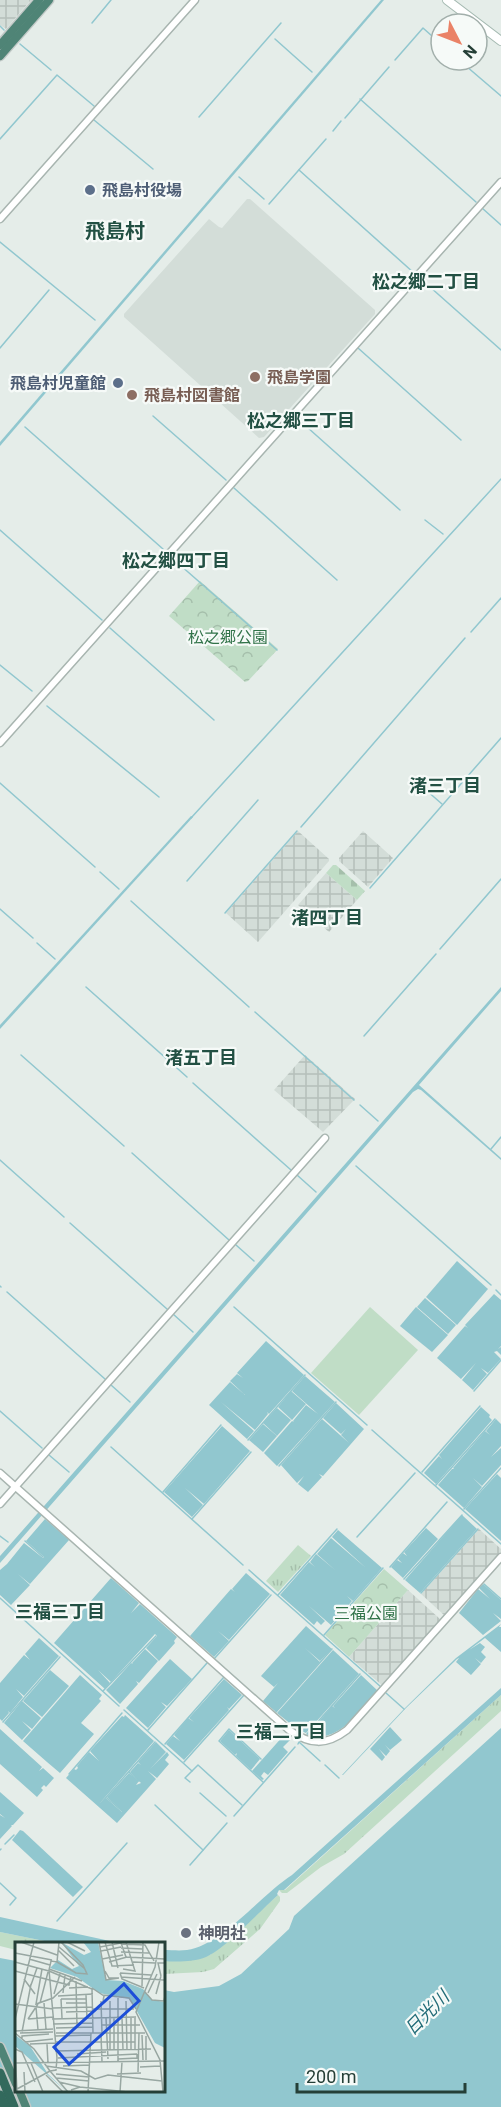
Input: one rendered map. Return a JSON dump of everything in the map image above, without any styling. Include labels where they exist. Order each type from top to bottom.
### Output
[{"type":"highway","points":[[0,45],[39,0]]},
{"type":"highway","points":[[0,56],[49,0]]},
{"type":"highway","points":[[0,2046],[15,2082]]},
{"type":"highway","points":[[0,2073],[14,2107]]},
{"type":"highway","points":[[19,2092],[26,2107]]},
{"type":"highway","points":[[0,2095],[5,2107]]},
{"type":"main road","points":[[447,0],[501,41]]},
{"type":"street","points":[[0,219],[195,0]]},
{"type":"street","points":[[0,743],[501,182]]},
{"type":"street","points":[[0,1504],[325,1138]]},
{"type":"street","points":[[0,1473],[289,1730],[310,1741],[335,1738],[347,1730],[501,1557]]},
{"type":"shaded area","points":[[0,0],[31,0],[6,29],[0,25]]},
{"type":"shaded area","name":"飛島学園","points":[[247,199],[250,199],[375,310],[375,314],[264,437],[259,438],[124,317],[124,314],[209,219],[222,228]]},
{"type":"shaded area","points":[[298,831],[329,861],[258,942],[226,913]]},
{"type":"shaded area","points":[[363,831],[393,858],[368,887],[339,861],[339,858]]},
{"type":"shaded area","points":[[326,873],[357,900],[329,932],[298,905]]},
{"type":"shaded area","points":[[305,1055],[355,1099],[323,1132],[274,1090]]},
{"type":"shaded area","points":[[479,1529],[501,1549],[501,1552],[447,1615],[444,1615],[421,1594]]},
{"type":"shaded area","points":[[408,1590],[440,1619],[440,1622],[383,1686],[349,1657]]},
{"type":"green space","name":"松之郷公園","points":[[200,581],[278,649],[248,681],[245,682],[169,616]]},
{"type":"green space","points":[[333,865],[336,865],[365,891],[357,900],[326,873]]},
{"type":"green space","points":[[370,1307],[418,1350],[359,1415],[311,1373]]},
{"type":"green space","points":[[298,1545],[311,1556],[278,1592],[266,1581]]},
{"type":"green space","name":"三福公園","points":[[384,1569],[408,1590],[349,1657],[325,1635]]},
{"type":"green space","points":[[501,1695],[501,1711],[344,1854],[321,1867],[287,1893],[279,1890],[285,1890]]},
{"type":"green space","points":[[278,1895],[280,1897],[280,1901],[260,1929],[214,1969],[203,1972],[165,1974],[165,1961],[210,1955]]},
{"type":"green space","points":[[0,1932],[49,1942],[15,1942],[15,1950],[0,1946]]},
{"type":"water","points":[[381,0],[384,0],[0,446],[0,442]]},
{"type":"water","points":[[191,816],[193,817],[0,1029],[0,1025]]},
{"type":"water","points":[[501,987],[501,991],[419,1085],[501,1160],[421,1090],[413,1092],[0,1563],[0,1556]]},
{"type":"water","points":[[457,1261],[488,1289],[457,1325],[426,1297]]},
{"type":"water","points":[[494,1294],[501,1300],[501,1346],[498,1349],[501,1347],[501,1355],[497,1351],[494,1352],[501,1359],[488,1373],[481,1368],[487,1374],[473,1390],[462,1380],[476,1363],[461,1379],[437,1358],[465,1326],[468,1328],[465,1325]]},
{"type":"water","points":[[425,1298],[456,1325],[448,1334],[417,1307]]},
{"type":"water","points":[[416,1307],[448,1335],[432,1352],[400,1326]]},
{"type":"water","points":[[266,1341],[304,1375],[269,1414],[267,1412],[268,1414],[255,1430],[221,1402],[254,1431],[247,1439],[209,1405],[230,1382],[245,1395],[230,1381],[237,1374],[243,1378],[237,1373]]},
{"type":"water","points":[[305,1376],[335,1402],[277,1466],[264,1453],[292,1421],[294,1422],[306,1405],[318,1414],[292,1391]]},
{"type":"water","points":[[291,1391],[306,1404],[292,1420],[278,1407]]},
{"type":"water","points":[[336,1403],[364,1429],[323,1476],[319,1474],[322,1477],[308,1492],[298,1484],[304,1476],[297,1483],[281,1465],[322,1419],[349,1443],[341,1435],[346,1429],[341,1434],[323,1418]]},
{"type":"water","points":[[481,1407],[492,1420],[436,1484],[424,1473],[439,1456],[442,1459],[439,1455]]},
{"type":"water","points":[[277,1408],[291,1420],[277,1436],[263,1423]]},
{"type":"water","points":[[496,1419],[501,1424],[501,1446],[491,1457],[501,1448],[501,1465],[482,1486],[473,1478],[482,1487],[464,1508],[438,1485],[485,1431],[490,1435],[486,1431]]},
{"type":"water","points":[[263,1424],[277,1436],[263,1452],[249,1440]]},
{"type":"water","points":[[222,1426],[250,1451],[204,1504],[185,1488],[203,1505],[192,1517],[164,1492]]},
{"type":"water","points":[[497,1474],[501,1478],[501,1541],[465,1509]]},
{"type":"water","points":[[462,1515],[477,1529],[420,1593],[405,1580]]},
{"type":"water","points":[[45,1519],[69,1540],[30,1584],[18,1574],[30,1585],[11,1605],[0,1595],[0,1570],[24,1543],[44,1557],[26,1541]]},
{"type":"water","points":[[426,1528],[438,1539],[403,1578],[391,1567],[397,1560],[402,1563],[398,1559],[403,1553],[407,1556],[404,1552]]},
{"type":"water","points":[[338,1530],[382,1568],[353,1601],[347,1596],[352,1601],[331,1625],[309,1606],[325,1621],[321,1625],[317,1621],[314,1625],[280,1595],[309,1562],[315,1567],[310,1562],[316,1554],[335,1570],[317,1554],[331,1538],[366,1568],[332,1537]]},
{"type":"water","points":[[246,1573],[270,1594],[229,1640],[218,1631],[229,1641],[214,1657],[190,1636],[231,1589],[235,1592],[232,1589]]},
{"type":"water","points":[[111,1578],[139,1603],[131,1613],[140,1604],[177,1637],[175,1643],[159,1661],[146,1648],[157,1636],[155,1634],[111,1682],[98,1670],[110,1683],[105,1689],[54,1643]]},
{"type":"water","points":[[483,1584],[501,1600],[501,1619],[493,1613],[501,1621],[483,1635],[459,1613],[478,1589],[490,1599],[479,1588]]},
{"type":"water","points":[[501,1624],[499,1627],[501,1627],[501,1652],[485,1638],[469,1650],[480,1643],[485,1647],[481,1652],[486,1657],[481,1663],[475,1658],[481,1664],[471,1675],[456,1662],[459,1658],[457,1659],[342,1775],[404,1709],[456,1658]]},
{"type":"water","points":[[306,1626],[332,1649],[320,1661],[305,1648],[320,1662],[276,1712],[263,1701],[278,1683],[274,1687],[261,1676]]},
{"type":"water","points":[[39,1638],[59,1656],[24,1696],[16,1689],[23,1697],[10,1713],[8,1711],[9,1713],[2,1721],[0,1719],[0,1683],[24,1655],[30,1660],[25,1654]]},
{"type":"water","points":[[145,1649],[158,1661],[139,1683],[136,1681],[138,1684],[120,1704],[106,1690],[131,1663],[133,1664]]},
{"type":"water","points":[[333,1650],[359,1674],[306,1733],[297,1729],[277,1713]]},
{"type":"water","points":[[170,1659],[192,1679],[167,1706],[161,1702],[166,1707],[148,1728],[126,1708]]},
{"type":"water","points":[[50,1670],[69,1686],[42,1717],[23,1701]]},
{"type":"water","points":[[80,1675],[102,1695],[99,1699],[101,1701],[81,1723],[94,1734],[60,1773],[23,1741]]},
{"type":"water","points":[[361,1675],[378,1691],[363,1708],[338,1731],[318,1737],[307,1735],[332,1706],[335,1708],[333,1706]]},
{"type":"water","points":[[224,1679],[242,1695],[229,1709],[227,1707],[229,1710],[184,1760],[166,1744],[173,1736],[180,1741],[174,1735],[188,1718],[194,1722],[189,1718]]},
{"type":"water","points":[[501,1688],[501,1695],[284,1890],[279,1890],[278,1895],[223,1946],[201,1959],[165,1961],[165,1950],[187,1950],[214,1939],[292,1875]]},
{"type":"water","points":[[22,1701],[41,1718],[32,1729],[22,1721],[31,1730],[22,1740],[4,1723]]},
{"type":"water","points":[[125,1715],[154,1741],[100,1803],[106,1798],[122,1812],[107,1797],[129,1773],[139,1781],[130,1772],[138,1763],[141,1765],[138,1762],[156,1742],[166,1752],[150,1769],[167,1752],[169,1755],[165,1760],[169,1764],[157,1778],[148,1771],[156,1779],[117,1823],[66,1778],[78,1768],[77,1766],[89,1752],[99,1761],[90,1751]]},
{"type":"water","points":[[390,1727],[402,1740],[390,1750],[385,1745],[390,1751],[386,1756],[379,1749],[385,1757],[382,1761],[370,1749]]},
{"type":"water","name":"日光川","points":[[501,1728],[501,2107],[0,2107],[0,1958],[15,1961],[15,2092],[165,2092],[165,1990],[174,1992],[219,1986],[241,1974],[289,1929],[294,1916]]},
{"type":"water","points":[[0,1729],[42,1767],[39,1771],[43,1768],[54,1778],[46,1787],[44,1785],[41,1788],[43,1790],[37,1797],[0,1764]]},
{"type":"water","points":[[229,1730],[260,1759],[251,1770],[236,1756],[237,1753],[235,1755],[220,1741]]},
{"type":"water","points":[[284,1735],[290,1740],[283,1747],[288,1752],[268,1775],[264,1772],[261,1776],[264,1779],[262,1780],[252,1771]]},
{"type":"water","points":[[0,1792],[24,1813],[0,1839],[0,1815],[5,1818],[0,1814]]},
{"type":"water","points":[[20,1830],[83,1887],[73,1897],[12,1840]]},
{"type":"water","points":[[0,1917],[114,1942],[49,1942],[0,1932]]},
{"type":"waterway","points":[[92,23],[111,0]]},
{"type":"waterway","points":[[199,117],[281,23]]},
{"type":"waterway","points":[[0,26],[4,30]]},
{"type":"waterway","points":[[395,60],[423,28],[429,33]]},
{"type":"waterway","points":[[275,39],[312,72]]},
{"type":"waterway","points":[[20,44],[51,70]]},
{"type":"waterway","points":[[345,118],[389,67]]},
{"type":"waterway","points":[[473,72],[501,96]]},
{"type":"waterway","points":[[0,139],[57,75],[94,106]]},
{"type":"waterway","points":[[360,99],[476,202]]},
{"type":"waterway","points":[[94,120],[153,169]]},
{"type":"waterway","points":[[333,131],[341,121]]},
{"type":"waterway","points":[[269,204],[326,139]]},
{"type":"waterway","points":[[299,170],[414,273]]},
{"type":"waterway","points":[[239,177],[264,199]]},
{"type":"waterway","points":[[482,208],[501,225]]},
{"type":"waterway","points":[[0,242],[95,320]]},
{"type":"waterway","points":[[421,279],[501,350]]},
{"type":"waterway","points":[[0,348],[49,290]]},
{"type":"waterway","points":[[358,348],[461,440]]},
{"type":"waterway","points":[[153,416],[226,480]]},
{"type":"waterway","points":[[298,419],[400,510]]},
{"type":"waterway","points":[[25,427],[163,549]]},
{"type":"waterway","points":[[191,818],[501,479]]},
{"type":"waterway","points":[[234,488],[337,580]]},
{"type":"waterway","points":[[425,520],[443,534]]},
{"type":"waterway","points":[[0,530],[102,620]]},
{"type":"waterway","points":[[172,558],[277,650]]},
{"type":"waterway","points":[[471,632],[501,598]]},
{"type":"waterway","points":[[110,628],[214,720]]},
{"type":"waterway","points":[[301,827],[465,638]]},
{"type":"waterway","points":[[0,665],[32,691]]},
{"type":"waterway","points":[[47,706],[159,797]]},
{"type":"waterway","points":[[370,888],[501,738]]},
{"type":"waterway","points":[[411,777],[442,804]]},
{"type":"waterway","points":[[0,783],[95,867]]},
{"type":"waterway","points":[[187,881],[258,800]]},
{"type":"waterway","points":[[225,913],[297,831]]},
{"type":"waterway","points":[[100,872],[119,889]]},
{"type":"waterway","points":[[440,949],[501,879]]},
{"type":"waterway","points":[[131,901],[249,1007]]},
{"type":"waterway","points":[[0,909],[33,938]]},
{"type":"waterway","points":[[37,943],[55,959]]},
{"type":"waterway","points":[[364,1036],[436,954]]},
{"type":"waterway","points":[[86,987],[187,1077]]},
{"type":"waterway","points":[[255,1012],[354,1100]]},
{"type":"waterway","points":[[21,1055],[124,1146]]},
{"type":"waterway","points":[[193,1083],[291,1170]]},
{"type":"waterway","points":[[360,1105],[378,1121]]},
{"type":"waterway","points":[[491,1149],[501,1137]]},
{"type":"waterway","points":[[132,1153],[229,1240]]},
{"type":"waterway","points":[[0,1160],[64,1217]]},
{"type":"waterway","points":[[356,1166],[491,1285]]},
{"type":"waterway","points":[[297,1175],[316,1192]]},
{"type":"waterway","points":[[70,1223],[167,1309]]},
{"type":"waterway","points":[[236,1245],[254,1261]]},
{"type":"waterway","points":[[496,1290],[501,1295]]},
{"type":"waterway","points":[[7,1292],[105,1379]]},
{"type":"waterway","points":[[234,1307],[367,1425]]},
{"type":"waterway","points":[[173,1314],[193,1332]]},
{"type":"waterway","points":[[474,1391],[501,1360]]},
{"type":"waterway","points":[[248,1440],[305,1375]]},
{"type":"waterway","points":[[111,1385],[130,1402]]},
{"type":"waterway","points":[[279,1466],[336,1402]]},
{"type":"waterway","points":[[422,1472],[480,1406]]},
{"type":"waterway","points":[[0,1411],[42,1448]]},
{"type":"waterway","points":[[436,1485],[495,1419]]},
{"type":"waterway","points":[[163,1492],[221,1425]]},
{"type":"waterway","points":[[372,1430],[501,1544]]},
{"type":"waterway","points":[[111,1447],[243,1565]]},
{"type":"waterway","points":[[192,1519],[251,1452]]},
{"type":"waterway","points":[[49,1455],[69,1472]]},
{"type":"waterway","points":[[464,1509],[501,1468]]},
{"type":"waterway","points":[[357,1537],[415,1473]]},
{"type":"waterway","points":[[390,1567],[447,1502]]},
{"type":"waterway","points":[[404,1579],[462,1515]]},
{"type":"waterway","points":[[278,1595],[337,1529]]},
{"type":"waterway","points":[[421,1593],[478,1529]]},
{"type":"waterway","points":[[0,1536],[8,1542]]},
{"type":"waterway","points":[[25,1541],[43,1557]]},
{"type":"waterway","points":[[324,1635],[383,1568]]},
{"type":"waterway","points":[[249,1570],[381,1687]]},
{"type":"waterway","points":[[484,1584],[501,1599]]},
{"type":"waterway","points":[[240,1682],[214,1659],[271,1595]]},
{"type":"waterway","points":[[0,1598],[119,1706]]},
{"type":"waterway","points":[[103,1691],[156,1636]]},
{"type":"waterway","points":[[276,1712],[332,1649]]},
{"type":"waterway","points":[[3,1722],[60,1657]]},
{"type":"waterway","points":[[148,1730],[207,1663]]},
{"type":"waterway","points":[[307,1734],[360,1674]]},
{"type":"waterway","points":[[165,1744],[224,1677]]},
{"type":"waterway","points":[[386,1693],[404,1709]]},
{"type":"waterway","points":[[184,1762],[244,1695]]},
{"type":"waterway","points":[[124,1710],[192,1771]]},
{"type":"waterway","points":[[69,1774],[122,1713]]},
{"type":"waterway","points":[[261,1759],[229,1729],[219,1741],[263,1782]]},
{"type":"waterway","points":[[101,1803],[155,1742]]},
{"type":"waterway","points":[[298,1744],[299,1742],[320,1761]]},
{"type":"waterway","points":[[234,1816],[295,1747]]},
{"type":"waterway","points":[[190,1782],[185,1778],[198,1765],[242,1805]]},
{"type":"waterway","points":[[325,1765],[339,1778]]},
{"type":"waterway","points":[[129,1772],[139,1781]]},
{"type":"waterway","points":[[200,1793],[226,1816]]},
{"type":"waterway","points":[[107,1798],[122,1811]]},
{"type":"waterway","points":[[155,1805],[203,1850]]},
{"type":"waterway","points":[[190,1865],[227,1823]]},
{"type":"waterway","points":[[5,1844],[14,1835]]},
{"type":"waterway","points":[[57,1921],[127,1843]]},
{"type":"waterway","points":[[0,1883],[16,1898],[10,1905]]},
{"type":"place","name":"飛島村役場","points":[[90,190]]},
{"type":"place","name":"飛島学園","points":[[255,377]]},
{"type":"place","name":"飛島村児童館","points":[[118,383]]},
{"type":"place","name":"飛島村図書館","points":[[132,395]]},
{"type":"place","name":"神明社","points":[[186,1933]]},
{"type":"district","name":"飛島村","points":[[115,231]]},
{"type":"district","name":"松之郷二丁目","points":[[426,282]]},
{"type":"district","name":"松之郷三丁目","points":[[301,421]]},
{"type":"district","name":"松之郷四丁目","points":[[176,561]]},
{"type":"district","name":"渚三丁目","points":[[445,786]]},
{"type":"district","name":"渚四丁目","points":[[327,918]]},
{"type":"district","name":"渚五丁目","points":[[201,1058]]},
{"type":"district","name":"三福三丁目","points":[[60,1612]]},
{"type":"district","name":"三福二丁目","points":[[281,1732]]}]
